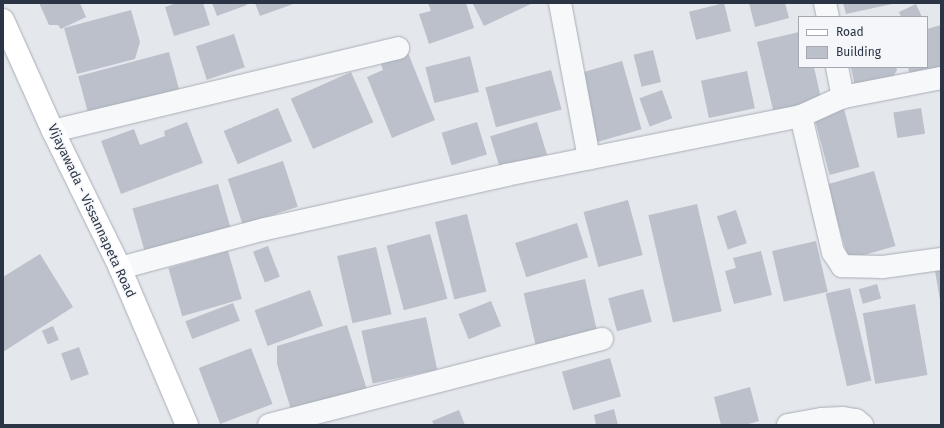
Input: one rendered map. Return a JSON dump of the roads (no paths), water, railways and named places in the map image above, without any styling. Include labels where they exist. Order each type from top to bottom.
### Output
[{"type":"main road","name":"Vijayawada - Vissannapeta Road","points":[[3,20],[53,130],[120,268],[187,425]]},
{"type":"street","points":[[560,3],[589,158]]},
{"type":"street","points":[[826,3],[828,16]]},
{"type":"street","points":[[53,130],[398,48]]},
{"type":"street","points":[[837,68],[843,97]]},
{"type":"street","points":[[120,268],[265,230],[589,158],[801,116],[843,97],[941,78]]},
{"type":"street","points":[[801,116],[833,252],[842,266],[883,267],[941,259]]},
{"type":"street","points":[[269,425],[602,339]]},
{"type":"street","points":[[788,425],[822,419],[844,418],[856,420],[862,425]]}]
